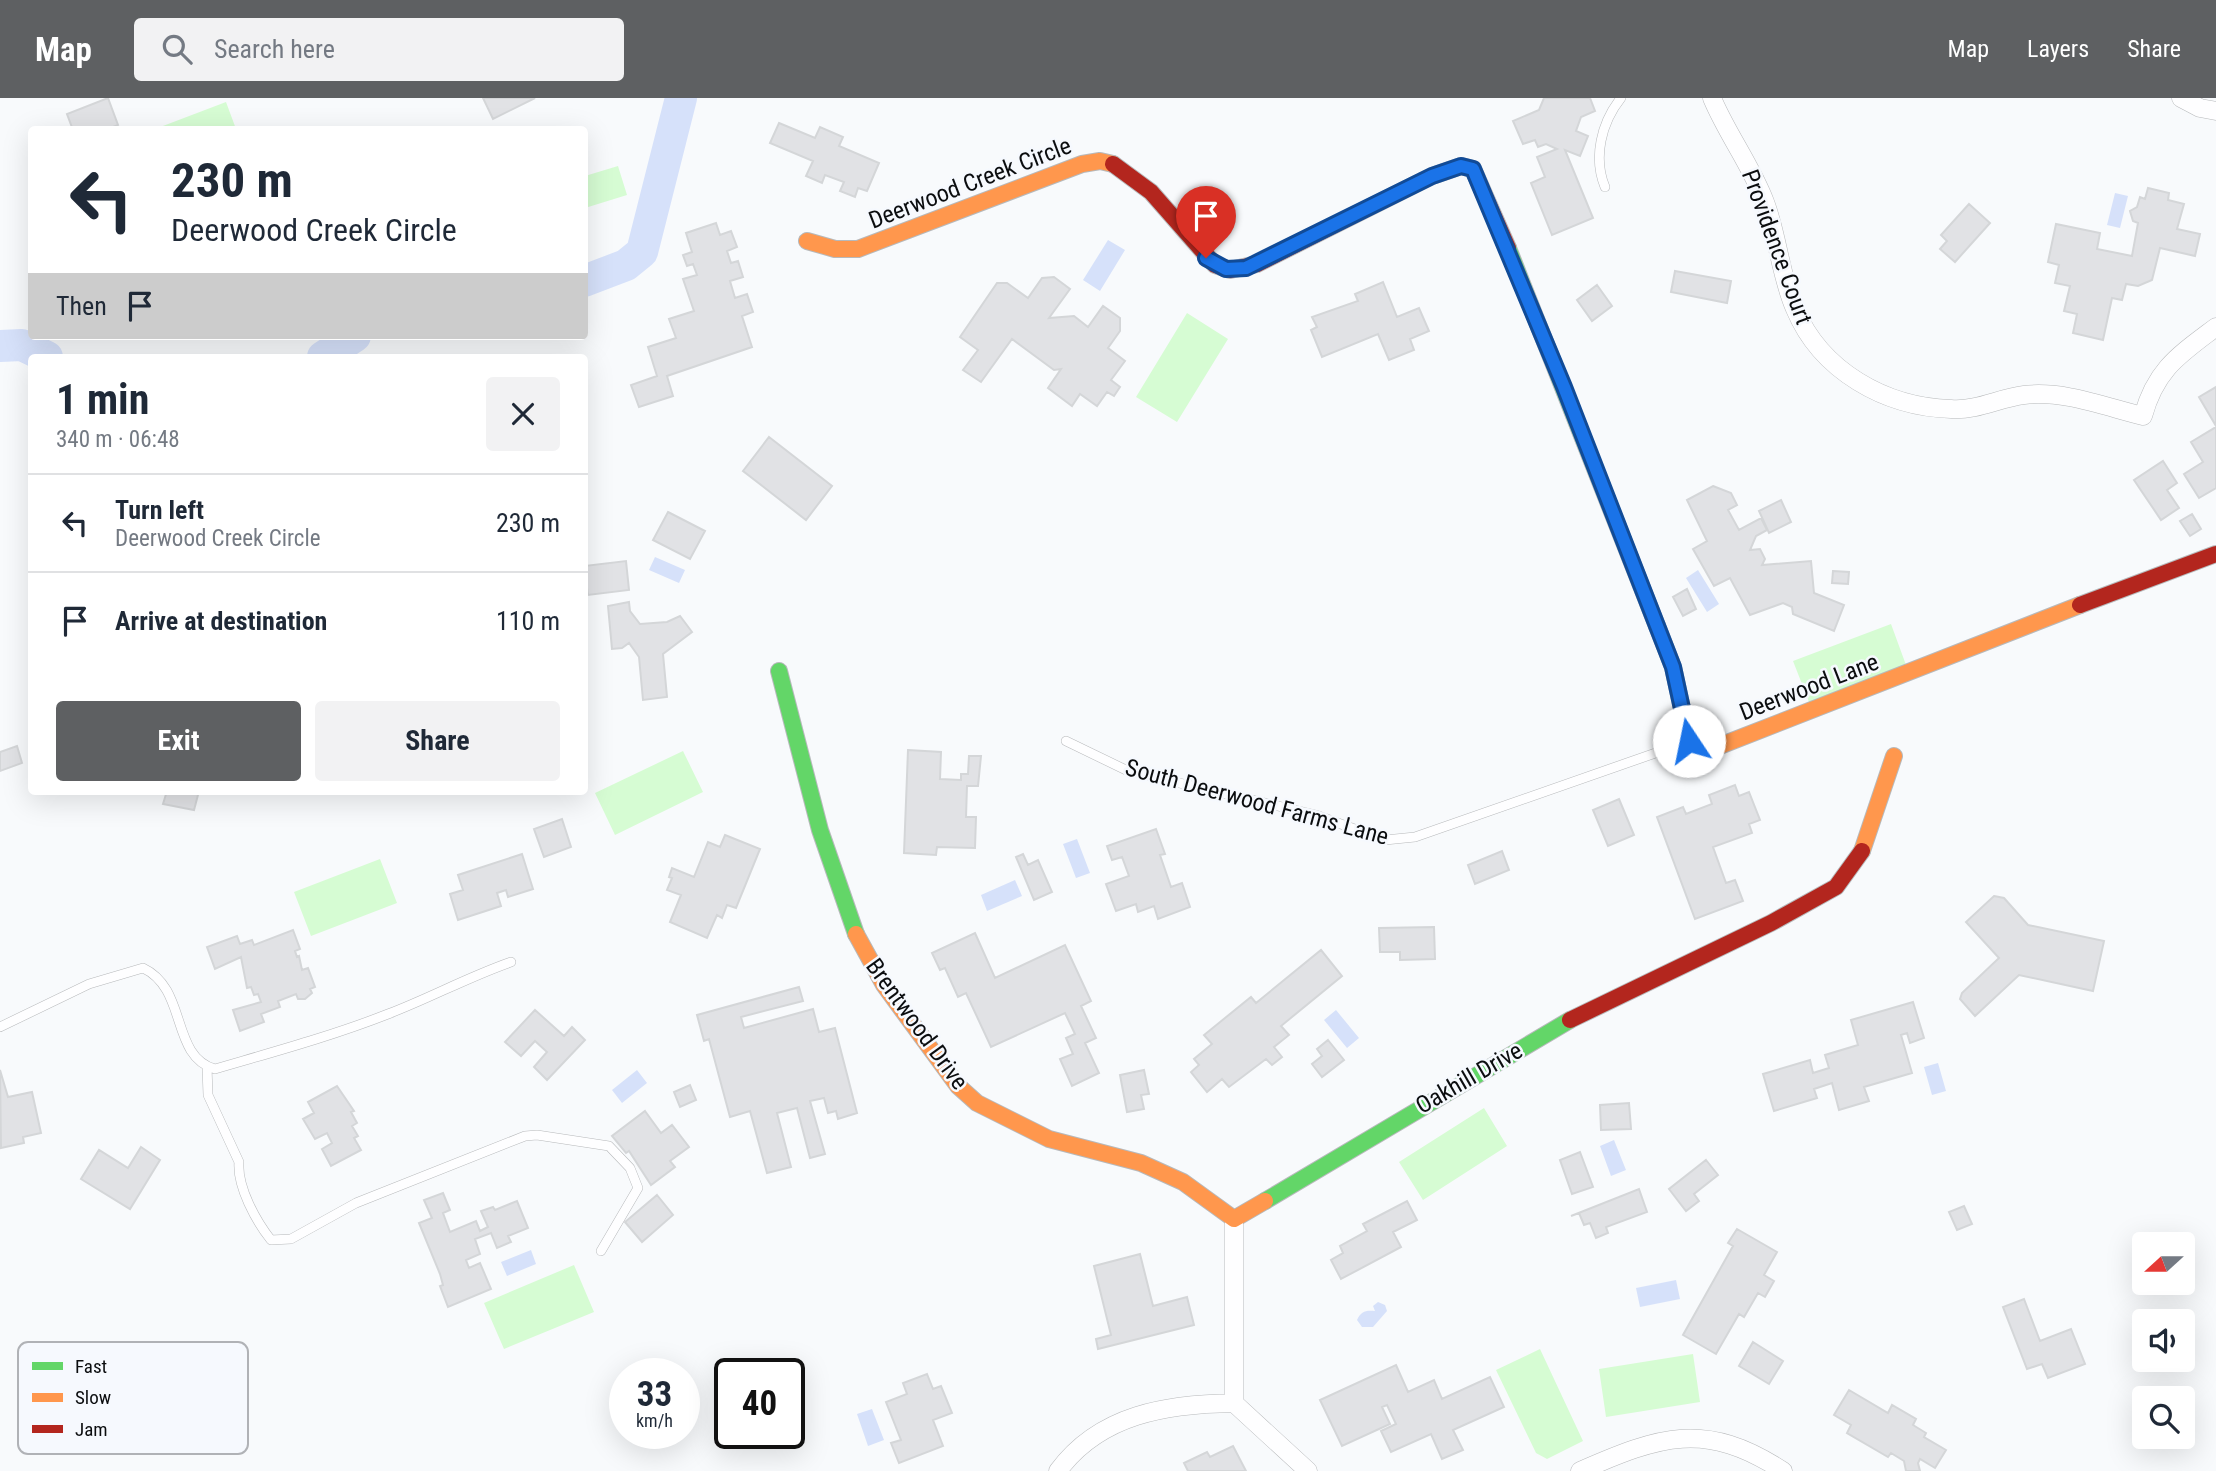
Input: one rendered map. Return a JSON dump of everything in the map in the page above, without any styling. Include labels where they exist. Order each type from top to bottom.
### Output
[{"type":"street","name":"Providence Court","points":[[1712,98],[1766,204],[1795,310],[1814,343],[1835,365],[1859,384],[1892,398],[1937,408],[1979,407],[2023,395],[2039,394],[2066,397],[2143,416],[2158,377],[2168,365],[2216,327]]},
{"type":"street","points":[[2181,98],[2200,108],[2216,111]]},
{"type":"street","name":"Deerwood Creek Circle","points":[[807,241],[835,249],[858,249],[1096,161],[1119,165],[1132,175],[1174,218],[1206,258],[1216,265],[1237,270],[1256,264],[1432,176],[1461,166],[1473,169],[1583,434],[1673,667],[1689,741]]},
{"type":"street","name":"Deerwood Lane","points":[[1689,741],[1701,750],[1722,746],[1997,636],[2216,554]]},
{"type":"street","name":"Brentwood Drive","points":[[779,671],[820,830],[853,928],[884,985],[958,1086],[977,1103],[1049,1139],[1140,1163],[1183,1182],[1234,1219]]},
{"type":"street","name":"Oakhill Drive","points":[[1234,1219],[1564,1023],[1771,923],[1836,887],[1849,873],[1867,842],[1894,756]]},
{"type":"street","points":[[1234,1219],[1234,1403]]},
{"type":"street","points":[[1058,1471],[1069,1455],[1095,1434],[1129,1417],[1188,1404],[1234,1403],[1308,1471]]},
{"type":"street","points":[[1580,1471],[1647,1444],[1692,1436],[1755,1452],[1783,1471]]},
{"type":"lane","points":[[1605,187],[1598,171],[1600,147],[1612,109],[1621,98]]},
{"type":"lane","name":"South Deerwood Farms Lane","points":[[1066,741],[1128,771],[1316,815],[1385,840],[1415,837],[1689,741]]},
{"type":"lane","points":[[0,1027],[89,984],[143,968],[156,974],[167,986],[191,1051],[201,1065],[215,1069],[358,1026],[415,1003],[466,977],[511,962]]},
{"type":"lane","points":[[207,1067],[208,1095],[239,1161],[238,1171],[257,1221],[271,1240],[291,1240],[356,1203],[457,1165],[493,1147],[537,1135],[609,1146],[630,1168],[638,1188],[601,1251]]},
{"type":"green space","points":[[226,102],[235,126],[163,126]]},
{"type":"green space","points":[[618,166],[627,195],[588,207],[588,175]]},
{"type":"green space","points":[[1187,313],[1228,339],[1177,422],[1136,397]]},
{"type":"green space","points":[[1891,624],[1906,665],[1809,702],[1793,661]]},
{"type":"green space","points":[[683,751],[703,792],[615,835],[595,793]]},
{"type":"green space","points":[[380,859],[397,903],[311,936],[294,892]]},
{"type":"green space","points":[[1484,1108],[1507,1146],[1423,1200],[1399,1162]]},
{"type":"green space","points":[[574,1265],[594,1312],[504,1349],[484,1303]]},
{"type":"green space","points":[[1540,1349],[1583,1441],[1547,1459],[1536,1453],[1496,1370]]},
{"type":"green space","points":[[1693,1354],[1700,1402],[1606,1417],[1599,1369]]},
{"type":"water","points":[[2115,193],[2128,196],[2120,228],[2107,225]]},
{"type":"water","points":[[1108,240],[1125,250],[1100,291],[1083,280]]},
{"type":"water","points":[[655,557],[685,570],[679,583],[649,570]]},
{"type":"water","points":[[1698,570],[1719,604],[1707,612],[1686,578]]},
{"type":"water","points":[[1077,839],[1090,873],[1076,878],[1063,844]]},
{"type":"water","points":[[1015,880],[1022,896],[987,911],[981,895]]},
{"type":"water","points":[[1336,1010],[1359,1038],[1347,1048],[1324,1020]]},
{"type":"water","points":[[1938,1063],[1946,1091],[1932,1095],[1924,1067]]},
{"type":"water","points":[[637,1070],[647,1083],[622,1103],[612,1090]]},
{"type":"water","points":[[1614,1140],[1626,1170],[1611,1176],[1600,1146]]},
{"type":"water","points":[[531,1250],[536,1264],[507,1276],[501,1262]]},
{"type":"water","points":[[1676,1280],[1680,1299],[1640,1307],[1636,1288]]},
{"type":"water","points":[[1378,1302],[1385,1305],[1387,1311],[1373,1327],[1362,1327],[1357,1320],[1360,1315],[1375,1311],[1373,1306]]},
{"type":"water","points":[[872,1409],[884,1440],[868,1446],[857,1414]]},
{"type":"building","points":[[108,98],[118,125],[72,126],[67,114]]},
{"type":"building","points":[[483,98],[535,98],[493,119]]},
{"type":"building","points":[[1544,98],[1590,98],[1595,111],[1581,117],[1576,131],[1588,136],[1580,156],[1565,150],[1593,218],[1552,235],[1531,183],[1545,177],[1537,157],[1557,149],[1546,144],[1538,147],[1535,140],[1523,144],[1513,121],[1539,110]]},
{"type":"building","points":[[779,123],[815,138],[820,127],[843,137],[839,146],[879,163],[867,191],[858,188],[855,197],[840,191],[844,182],[825,175],[822,183],[806,176],[813,161],[770,143]]},
{"type":"building","points":[[2148,188],[2169,193],[2168,200],[2184,204],[2177,229],[2200,234],[2195,256],[2160,248],[2152,280],[2138,286],[2126,284],[2122,300],[2112,298],[2103,340],[2073,333],[2077,314],[2064,311],[2070,286],[2055,283],[2059,265],[2048,262],[2056,224],[2100,233],[2097,249],[2132,256],[2138,223],[2133,221],[2130,211],[2137,207],[2140,197],[2145,199]]},
{"type":"building","points":[[1969,204],[1990,223],[1955,262],[1940,249],[1947,241],[1941,235]]},
{"type":"building","points":[[716,223],[720,235],[731,231],[737,247],[727,251],[731,263],[738,261],[743,277],[730,281],[735,298],[747,294],[753,312],[742,316],[752,347],[667,376],[673,396],[639,407],[631,385],[657,376],[648,347],[676,338],[669,319],[694,311],[683,279],[697,275],[693,264],[687,266],[683,255],[692,252],[686,233]]},
{"type":"building","points":[[1675,271],[1731,281],[1727,303],[1671,292]]},
{"type":"building","points":[[1054,277],[1070,289],[1049,318],[1074,316],[1088,327],[1103,306],[1120,318],[1120,331],[1108,348],[1125,361],[1111,380],[1120,387],[1114,396],[1107,392],[1097,406],[1080,394],[1072,406],[1048,388],[1061,369],[1054,370],[1012,339],[981,382],[963,370],[978,350],[960,337],[997,283],[1007,283],[1028,298],[1042,278]]},
{"type":"building","points":[[1383,282],[1397,317],[1419,308],[1429,331],[1410,339],[1414,350],[1389,360],[1378,334],[1322,357],[1311,330],[1317,327],[1312,317],[1358,301],[1355,294]]},
{"type":"building","points":[[1597,285],[1612,306],[1592,321],[1577,300]]},
{"type":"building","points":[[2216,387],[2216,426],[2199,397]]},
{"type":"building","points":[[2216,427],[2216,488],[2199,498],[2184,474],[2203,462],[2191,442]]},
{"type":"building","points":[[769,437],[832,486],[806,520],[743,471]]},
{"type":"building","points":[[2163,461],[2177,483],[2167,490],[2179,508],[2161,520],[2134,480]]},
{"type":"building","points":[[1713,486],[1731,493],[1737,505],[1728,510],[1739,530],[1761,518],[1767,530],[1756,536],[1750,550],[1760,549],[1765,559],[1762,565],[1811,561],[1814,593],[1844,605],[1834,631],[1793,614],[1792,607],[1783,603],[1750,615],[1730,578],[1714,586],[1693,549],[1707,541],[1687,500]]},
{"type":"building","points":[[1781,500],[1791,522],[1769,533],[1759,511]]},
{"type":"building","points":[[668,512],[705,531],[690,559],[653,540]]},
{"type":"building","points":[[2192,514],[2201,529],[2190,536],[2180,521]]},
{"type":"building","points":[[626,561],[629,590],[588,595],[588,566]]},
{"type":"building","points":[[1833,571],[1849,572],[1848,584],[1832,583]]},
{"type":"building","points":[[1687,589],[1696,609],[1683,616],[1673,597]]},
{"type":"building","points":[[629,602],[630,611],[640,624],[667,622],[680,616],[692,632],[663,654],[667,697],[643,700],[639,657],[629,643],[622,648],[612,649],[608,606]]},
{"type":"building","points":[[17,746],[22,763],[0,771],[0,752]]},
{"type":"building","points":[[908,750],[941,752],[940,779],[961,780],[961,774],[968,774],[969,756],[981,756],[978,786],[967,786],[966,817],[976,817],[975,848],[937,847],[936,855],[904,853]]},
{"type":"building","points":[[1735,785],[1739,796],[1749,792],[1760,820],[1749,824],[1752,833],[1713,847],[1726,883],[1735,880],[1743,901],[1695,919],[1657,817],[1683,807],[1686,814],[1712,804],[1709,795]]},
{"type":"building","points":[[166,795],[198,795],[194,810],[163,804]]},
{"type":"building","points":[[1619,799],[1634,835],[1608,846],[1593,810]]},
{"type":"building","points":[[562,819],[571,847],[544,857],[534,829]]},
{"type":"building","points":[[1156,829],[1165,854],[1160,855],[1171,887],[1182,883],[1190,907],[1158,919],[1154,906],[1138,912],[1136,904],[1116,911],[1106,884],[1129,876],[1122,857],[1112,860],[1107,846]]},
{"type":"building","points":[[725,835],[760,849],[736,908],[727,905],[722,918],[717,915],[707,938],[670,922],[681,895],[667,890],[672,878],[669,877],[672,868],[694,877],[708,842],[720,847]]},
{"type":"building","points":[[1502,851],[1509,870],[1475,884],[1468,865]]},
{"type":"building","points":[[522,854],[533,889],[508,897],[506,890],[497,893],[501,906],[458,920],[450,894],[463,890],[458,875]]},
{"type":"building","points":[[1023,854],[1028,865],[1038,860],[1052,892],[1034,900],[1016,857]]},
{"type":"building","points":[[1994,896],[2004,898],[2028,925],[2104,941],[2093,991],[2019,975],[1975,1016],[1960,999],[1962,993],[1999,958],[1966,922]]},
{"type":"building","points":[[1434,927],[1435,959],[1400,960],[1400,952],[1380,952],[1379,928]]},
{"type":"building","points":[[293,930],[300,949],[295,951],[302,970],[308,968],[315,987],[310,989],[312,993],[305,999],[298,999],[296,994],[278,1001],[280,1007],[261,1014],[264,1022],[240,1031],[233,1010],[261,1002],[258,994],[254,995],[251,987],[247,988],[241,957],[215,969],[207,947],[237,936],[240,944],[252,940],[254,945]]},
{"type":"building","points":[[975,933],[995,978],[1065,945],[1091,1001],[1081,1006],[1096,1038],[1085,1043],[1099,1073],[1072,1086],[1060,1059],[1073,1054],[1066,1038],[1075,1034],[1065,1013],[991,1047],[966,993],[958,997],[945,968],[940,970],[932,953]]},
{"type":"building","points":[[1321,950],[1342,976],[1281,1026],[1289,1035],[1274,1047],[1282,1057],[1272,1065],[1266,1059],[1229,1087],[1222,1079],[1207,1092],[1191,1072],[1199,1065],[1194,1059],[1212,1044],[1204,1035],[1251,997],[1256,1003]]},
{"type":"building","points":[[799,987],[803,1001],[741,1017],[744,1028],[813,1009],[819,1032],[835,1028],[857,1113],[838,1119],[836,1111],[828,1113],[824,1098],[810,1101],[825,1154],[810,1158],[797,1108],[777,1113],[791,1167],[767,1173],[750,1111],[730,1117],[709,1039],[704,1041],[697,1015]]},
{"type":"building","points":[[1913,1002],[1924,1038],[1910,1043],[1907,1033],[1901,1035],[1912,1073],[1864,1087],[1869,1101],[1839,1110],[1832,1083],[1814,1089],[1817,1098],[1774,1111],[1763,1074],[1810,1060],[1813,1073],[1829,1068],[1825,1055],[1858,1045],[1851,1020]]},
{"type":"building","points":[[535,1010],[564,1036],[572,1027],[585,1040],[547,1080],[534,1067],[547,1052],[535,1041],[521,1056],[505,1042]]},
{"type":"building","points":[[1328,1040],[1344,1060],[1322,1077],[1312,1064],[1322,1056],[1317,1049]]},
{"type":"building","points":[[0,1070],[8,1097],[32,1092],[41,1133],[23,1137],[24,1143],[1,1148]]},
{"type":"building","points":[[1144,1070],[1149,1094],[1141,1095],[1144,1109],[1127,1112],[1120,1075]]},
{"type":"building","points":[[690,1085],[696,1100],[680,1107],[674,1092]]},
{"type":"building","points":[[337,1086],[354,1111],[351,1112],[357,1123],[352,1126],[358,1136],[354,1138],[361,1150],[331,1166],[322,1149],[332,1143],[327,1133],[315,1139],[303,1119],[314,1113],[308,1102]]},
{"type":"building","points":[[1629,1103],[1631,1129],[1601,1130],[1600,1105]]},
{"type":"building","points":[[645,1111],[661,1133],[672,1125],[689,1147],[670,1161],[675,1167],[651,1185],[629,1151],[626,1153],[612,1136]]},
{"type":"building","points":[[141,1147],[160,1160],[130,1209],[81,1179],[99,1150],[128,1168]]},
{"type":"building","points":[[1580,1152],[1593,1187],[1572,1194],[1560,1160]]},
{"type":"building","points":[[1706,1160],[1718,1175],[1694,1194],[1699,1201],[1686,1211],[1669,1189]]},
{"type":"building","points":[[1639,1189],[1647,1212],[1606,1227],[1608,1233],[1596,1238],[1590,1223],[1584,1225],[1579,1213],[1571,1216]]},
{"type":"building","points":[[443,1193],[450,1210],[443,1213],[450,1232],[476,1221],[480,1231],[488,1227],[481,1211],[493,1207],[495,1210],[517,1201],[528,1228],[508,1236],[511,1242],[497,1248],[491,1233],[475,1239],[480,1254],[466,1260],[469,1268],[480,1263],[491,1289],[448,1307],[440,1286],[443,1285],[440,1274],[419,1223],[432,1218],[424,1200]]},
{"type":"building","points":[[657,1195],[673,1215],[642,1242],[625,1222]]},
{"type":"building","points":[[1407,1201],[1417,1220],[1393,1232],[1401,1247],[1341,1279],[1331,1260],[1343,1253],[1340,1246],[1367,1231],[1363,1224]]},
{"type":"building","points":[[1964,1206],[1972,1224],[1957,1230],[1949,1212]]},
{"type":"building","points":[[1737,1229],[1777,1252],[1764,1275],[1774,1281],[1765,1297],[1758,1293],[1744,1317],[1739,1314],[1716,1354],[1683,1335],[1733,1246],[1728,1243]]},
{"type":"building","points":[[1140,1254],[1153,1306],[1187,1297],[1194,1325],[1098,1349],[1096,1339],[1111,1335],[1094,1266]]},
{"type":"building","points":[[2024,1299],[2040,1341],[2071,1329],[2085,1364],[2048,1378],[2042,1364],[2027,1369],[2003,1307]]},
{"type":"building","points":[[1753,1342],[1783,1361],[1769,1384],[1739,1366]]},
{"type":"building","points":[[1396,1365],[1408,1392],[1434,1380],[1442,1399],[1490,1377],[1504,1407],[1453,1430],[1463,1450],[1442,1459],[1431,1434],[1391,1452],[1381,1431],[1396,1424],[1387,1405],[1382,1407],[1390,1424],[1342,1446],[1320,1400]]},
{"type":"building","points":[[927,1374],[933,1389],[941,1386],[952,1413],[933,1420],[943,1446],[899,1463],[891,1443],[901,1440],[886,1402],[907,1394],[903,1383]]},
{"type":"building","points":[[1849,1390],[1888,1413],[1892,1405],[1916,1419],[1913,1425],[1926,1433],[1924,1437],[1946,1450],[1935,1468],[1920,1459],[1920,1471],[1906,1471],[1904,1461],[1891,1453],[1888,1457],[1847,1433],[1851,1425],[1834,1415]]},
{"type":"building","points":[[1233,1446],[1246,1471],[1188,1471],[1184,1463],[1207,1452],[1210,1457]]},
{"type":"waterway","points":[[588,279],[626,265],[642,252],[681,98]]},
{"type":"waterway","points":[[328,354],[349,340]]},
{"type":"waterway","points":[[0,346],[22,345],[41,354]]},
{"type":"traffic: fast","points":[[1508,248],[1657,626]]},
{"type":"traffic: fast","points":[[779,671],[820,830],[856,934]]},
{"type":"traffic: fast","points":[[1265,1201],[1570,1020]]},
{"type":"traffic: slow","points":[[807,241],[835,249],[858,249],[1082,164],[1100,161],[1113,164]]},
{"type":"traffic: slow","points":[[1657,626],[1673,667],[1689,741],[1701,750],[1722,745],[2080,605]]},
{"type":"traffic: slow","points":[[1862,851],[1894,756]]},
{"type":"traffic: slow","points":[[856,934],[884,985],[958,1086],[977,1103],[1049,1139],[1141,1163],[1183,1182],[1234,1219],[1265,1201]]},
{"type":"traffic: jam","points":[[1113,164],[1151,192],[1215,265],[1230,270],[1257,264],[1432,176],[1461,166],[1473,169],[1508,248]]},
{"type":"traffic: jam","points":[[2080,605],[2216,554]]},
{"type":"traffic: jam","points":[[1570,1020],[1771,923],[1836,887],[1862,851]]},
{"type":"route","points":[[1206,258],[1226,269],[1246,268],[1432,176],[1461,166],[1473,169],[1564,387],[1673,667],[1689,741]]}]
